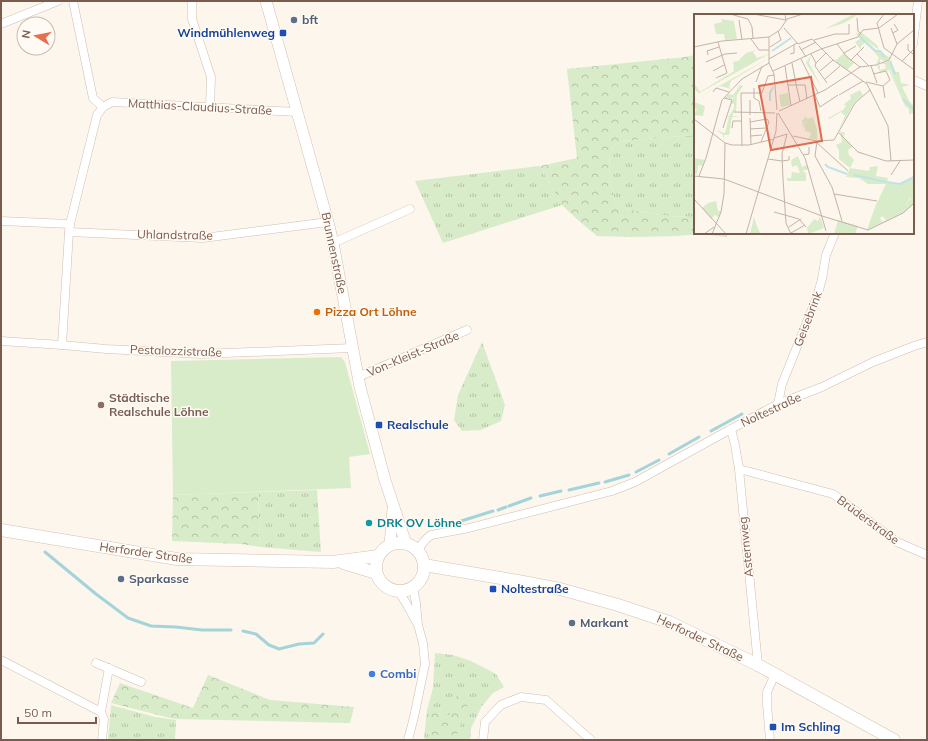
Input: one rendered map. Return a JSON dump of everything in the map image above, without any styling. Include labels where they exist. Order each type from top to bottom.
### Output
[{"type":"main road","name":"Herforder Straße","points":[[1,530],[178,559],[340,562],[378,556]]},
{"type":"main road","points":[[401,543],[406,544],[413,546],[418,551],[422,558],[423,571],[417,585],[413,588],[398,592],[393,591],[382,584],[376,573],[375,568],[378,556],[390,545],[401,543]]},
{"type":"main road","name":"Herforder Straße","points":[[340,562],[376,573]]},
{"type":"main road","name":"Herforder Straße","points":[[423,571],[467,573],[560,589],[618,605],[669,622],[758,665],[894,740]]},
{"type":"street","points":[[1,24],[58,1]]},
{"type":"street","points":[[62,345],[69,228],[97,115],[102,107],[93,98],[73,1]]},
{"type":"street","points":[[192,1],[192,19],[211,77],[210,107]]},
{"type":"street","name":"Brunnenstraße","points":[[266,1],[328,222],[358,377],[374,441],[406,544]]},
{"type":"street","points":[[914,35],[918,1]]},
{"type":"street","points":[[914,80],[925,83]]},
{"type":"street","name":"Matthias-Claudius-Straße","points":[[102,107],[112,102],[298,112]]},
{"type":"street","points":[[333,243],[410,209]]},
{"type":"street","name":"Uhlandstraße","points":[[1,221],[69,228],[203,238],[328,222]]},
{"type":"street","name":"Geisebrink","points":[[778,404],[782,384],[817,297],[826,255],[835,234]]},
{"type":"street","name":"Von-Kleist-Straße","points":[[358,377],[467,330]]},
{"type":"street","name":"Pestalozzistraße","points":[[1,341],[201,354],[352,348]]},
{"type":"street","name":"Noltestraße","points":[[418,551],[425,539],[436,534],[469,528],[612,490],[636,482],[778,404],[822,387],[873,362],[927,342]]},
{"type":"street","name":"Asternweg","points":[[731,429],[739,468],[758,665]]},
{"type":"street","name":"Brüderstraße","points":[[739,468],[833,494],[897,542],[927,555]]},
{"type":"street","name":"Brunnenstraße","points":[[390,545],[393,506]]},
{"type":"street","points":[[408,740],[425,664],[423,643],[418,625],[413,588]]},
{"type":"street","points":[[398,592],[418,625]]},
{"type":"street","points":[[1,660],[102,716]]},
{"type":"street","points":[[96,663],[141,682]]},
{"type":"street","points":[[102,740],[102,716],[109,668]]},
{"type":"street","points":[[770,740],[767,692],[775,674]]},
{"type":"street","points":[[483,740],[485,722],[501,705],[521,697],[546,700],[591,740]]},
{"type":"green space","points":[[694,55],[694,135],[621,141],[610,150],[609,176],[615,202],[630,210],[669,216],[694,217],[694,234],[701,234],[633,237],[597,236],[562,205],[540,166],[577,158],[567,69]]},
{"type":"green space","points":[[694,135],[694,217],[669,216],[630,210],[615,202],[609,176],[610,150],[621,141]]},
{"type":"green space","points":[[540,166],[562,205],[443,243],[415,181]]},
{"type":"green space","points":[[701,234],[728,234],[727,237]]},
{"type":"green space","points":[[482,342],[505,405],[501,421],[481,430],[462,431],[454,420],[458,395]]},
{"type":"green space","points":[[341,357],[345,362],[370,454],[349,457],[351,488],[173,495],[171,361]]},
{"type":"green space","points":[[317,490],[321,552],[260,547],[258,492]]},
{"type":"green space","points":[[258,492],[260,547],[241,544],[172,541],[173,495]]},
{"type":"green space","points":[[435,653],[453,655],[471,661],[496,674],[504,687],[493,693],[482,706],[471,728],[470,740],[426,740],[424,738],[427,710],[433,688]]},
{"type":"green space","points":[[208,675],[270,700],[354,707],[350,723],[174,719],[111,703],[120,683],[193,708]]},
{"type":"green space","points":[[457,695],[469,702],[455,740],[442,739],[428,735],[432,713],[450,715]]},
{"type":"green space","points":[[111,705],[155,717],[176,720],[175,740],[108,740]]},
{"type":"waterway","points":[[711,431],[742,414]]},
{"type":"waterway","points":[[669,454],[699,437]]},
{"type":"waterway","points":[[636,472],[659,460]]},
{"type":"waterway","points":[[605,482],[629,475]]},
{"type":"waterway","points":[[569,490],[599,483]]},
{"type":"waterway","points":[[540,496],[561,491]]},
{"type":"waterway","points":[[509,506],[531,498]]},
{"type":"waterway","points":[[498,510],[506,507]]},
{"type":"waterway","points":[[458,522],[493,511]]},
{"type":"waterway","points":[[45,552],[128,618],[151,626],[202,630],[231,630]]},
{"type":"waterway","points":[[243,631],[256,634],[269,645],[279,649],[299,644],[314,643],[323,634]]},
{"type":"place","name":"bft","points":[[294,20]]},
{"type":"place","name":"Windmühlenweg","points":[[283,33]]},
{"type":"place","name":"Pizza Ort Löhne","points":[[317,312]]},
{"type":"place","name":"Städtische Realschule Löhne","points":[[101,405]]},
{"type":"place","name":"Realschule","points":[[379,425]]},
{"type":"place","name":"DRK OV Löhne","points":[[369,523]]},
{"type":"place","name":"Sparkasse","points":[[121,579]]},
{"type":"place","name":"Noltestraße","points":[[493,589]]},
{"type":"place","name":"Markant","points":[[572,623]]},
{"type":"place","name":"Combi","points":[[372,674]]},
{"type":"place","name":"Im Schling","points":[[773,727]]}]
